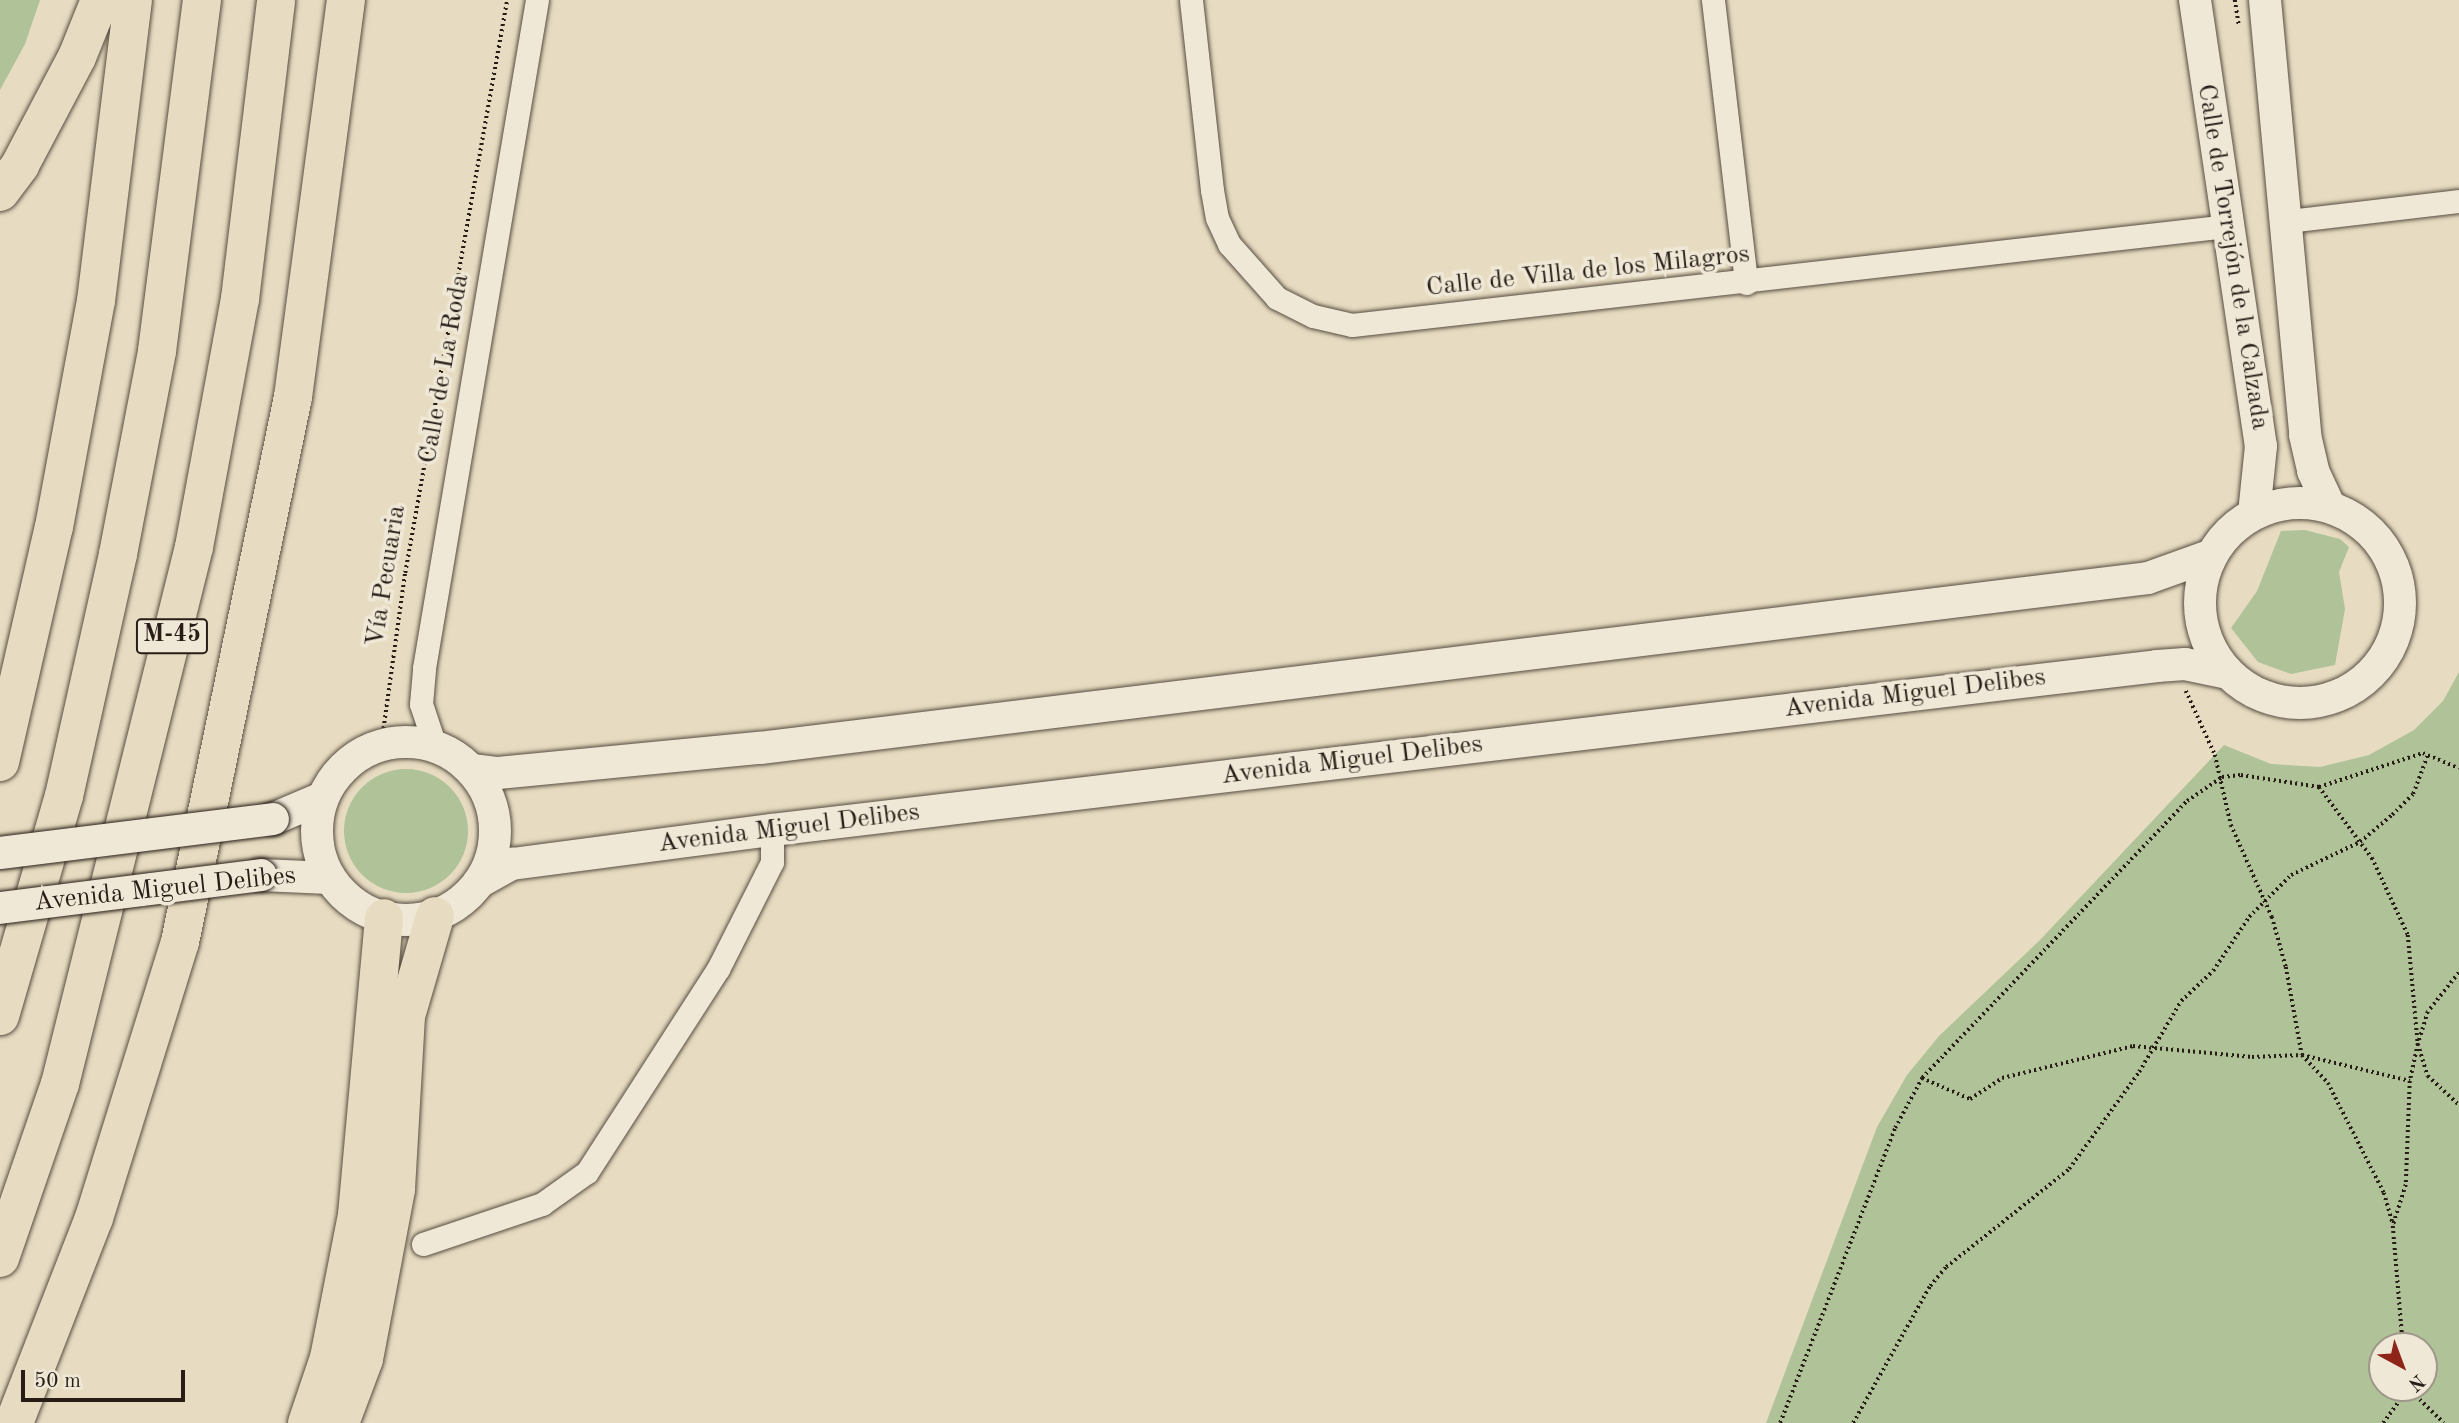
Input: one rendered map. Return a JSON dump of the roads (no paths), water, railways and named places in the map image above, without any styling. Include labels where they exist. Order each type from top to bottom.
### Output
[{"type":"highway","points":[[0,192],[20,165],[77,57],[100,0]]},
{"type":"highway","points":[[0,762],[54,527],[96,301],[133,0]]},
{"type":"highway","name":"M-45","points":[[0,1016],[64,796],[118,554],[157,351],[202,0]]},
{"type":"highway","name":"M-45","points":[[0,1258],[60,1084],[194,547],[240,299],[276,0]]},
{"type":"highway","points":[[14,1423],[94,1217],[180,942],[293,397],[346,0]]},
{"type":"highway","points":[[0,1390],[90,1160],[224,737]]},
{"type":"highway","points":[[340,1423],[364,1359],[397,1189],[406,1016],[435,916]]},
{"type":"highway","points":[[307,1423],[329,1358],[357,1214],[384,918]]},
{"type":"highway","points":[[33,1423],[94,1253],[94,1217]]},
{"type":"main road","name":"Calle de Torrejón de la Calzada","points":[[2195,0],[2261,446],[2254,514]]},
{"type":"main road","name":"Calle de Torrejón de la Calzada","points":[[2265,0],[2288,221],[2305,435],[2313,471],[2329,506]]},
{"type":"main road","points":[[2291,503],[2329,506],[2359,521],[2382,544],[2397,574],[2401,607],[2388,649],[2376,668],[2351,690],[2320,701],[2287,702],[2255,692],[2228,673],[2213,652],[2202,616],[2203,579],[2212,555],[2237,524],[2254,514],[2291,503]]},
{"type":"main road","points":[[472,770],[494,813],[491,860],[479,882],[460,902],[435,916],[407,921],[384,918],[344,897],[329,878],[316,839],[322,798],[336,774],[356,756],[381,745],[408,741],[435,746],[472,770],[498,773],[760,748],[2134,580],[2180,569],[2212,555]]},
{"type":"main road","name":"Avenida Miguel Delibes","points":[[479,882],[512,864],[772,830],[2157,666],[2185,664],[2228,673]]},
{"type":"main road","points":[[0,852],[273,819],[322,798]]},
{"type":"main road","name":"Avenida Miguel Delibes","points":[[0,908],[261,875],[329,878]]},
{"type":"street","name":"Calle de La Roda","points":[[435,746],[421,704],[424,668],[537,0]]},
{"type":"street","name":"Calle de Villa de los Milagros","points":[[1191,0],[1217,218],[1237,254],[1277,299],[1313,316],[1352,325],[1746,283],[2228,226]]},
{"type":"street","points":[[1713,0],[1746,283]]},
{"type":"street","points":[[2288,221],[2459,201]]},
{"type":"street","points":[[422,1244],[542,1204],[587,1171],[718,969],[772,862],[772,830]]}]
